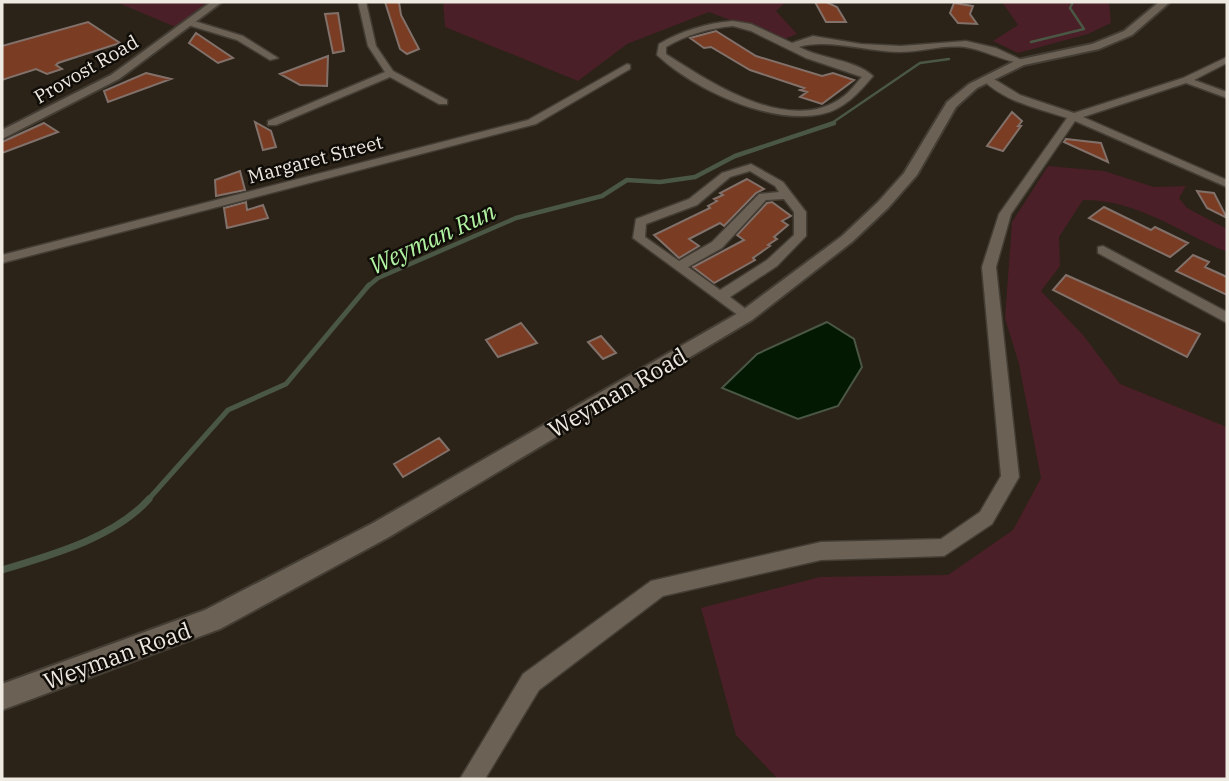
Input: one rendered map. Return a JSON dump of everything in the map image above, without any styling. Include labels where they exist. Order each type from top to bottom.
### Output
[{"type":"street","name":"Provost Road","points":[[2,135],[115,77],[217,2]]},
{"type":"street","points":[[362,2],[372,46],[390,73],[443,102]]},
{"type":"street","name":"Weyman Road","points":[[2,698],[211,620],[382,530],[746,316],[847,239],[883,205],[910,175],[951,105],[986,78],[1021,62],[1095,47],[1128,33],[1165,2]]},
{"type":"street","points":[[191,23],[240,38],[273,58]]},
{"type":"street","points":[[726,24],[740,24],[792,46],[809,55],[868,76],[861,86],[837,107],[819,114],[800,116],[729,96],[705,85],[662,55],[662,46],[672,38],[726,24]]},
{"type":"street","points":[[792,46],[813,39],[901,49],[966,44],[993,50],[1021,62]]},
{"type":"street","points":[[804,51],[821,40]]},
{"type":"street","points":[[472,779],[531,682],[657,588],[821,551],[944,547],[986,518],[1010,477],[989,267],[1005,214],[1073,117],[1186,80],[1227,60]]},
{"type":"street","name":"Margaret Street","points":[[2,259],[532,122],[627,67]]},
{"type":"street","points":[[272,123],[390,73]]},
{"type":"street","points":[[986,78],[995,87],[1073,117],[1227,184]]},
{"type":"street","points":[[1186,80],[1227,95]]},
{"type":"street","points":[[719,297],[772,263],[800,236],[800,212],[779,184],[751,167],[726,175],[693,202],[640,222],[639,238],[719,297],[746,316]]},
{"type":"street","points":[[679,267],[717,245],[762,197],[787,195]]},
{"type":"street","points":[[1103,250],[1227,318]]},
{"type":"shaded area","points":[[116,2],[208,2],[178,28]]},
{"type":"shaded area","points":[[443,2],[786,2],[776,11],[797,34],[782,40],[709,12],[627,44],[578,81],[445,27]]},
{"type":"shaded area","points":[[1002,2],[1109,2],[1111,23],[1088,34],[1018,53],[993,41],[1018,25]]},
{"type":"shaded area","points":[[1048,166],[1104,171],[1154,187],[1186,186],[1179,198],[1187,208],[1227,229],[1227,252],[1140,211],[1103,201],[1083,200],[1059,237],[1060,266],[1041,291],[1083,335],[1120,384],[1227,427],[1227,779],[778,779],[736,735],[701,608],[820,577],[948,575],[1013,530],[1041,478],[1019,364],[1005,318],[1012,222]]},
{"type":"shaded area","points":[[827,322],[854,339],[862,367],[838,406],[798,419],[722,388],[757,354]]},
{"type":"building","points":[[385,2],[399,2],[401,15],[419,49],[407,54],[400,49]]},
{"type":"building","points":[[815,2],[826,2],[837,7],[846,22],[826,22]]},
{"type":"building","points":[[954,3],[973,6],[970,14],[977,24],[958,23],[950,13]]},
{"type":"building","points":[[338,13],[344,51],[333,53],[325,14]]},
{"type":"building","points":[[88,22],[120,43],[58,63],[56,65],[62,69],[47,74],[36,69],[2,80],[2,46]]},
{"type":"building","points":[[716,31],[756,56],[822,76],[833,73],[854,80],[822,104],[800,97],[807,92],[800,90],[804,88],[750,70],[711,47],[704,48],[690,38]]},
{"type":"building","points":[[196,33],[233,58],[218,63],[189,43]]},
{"type":"building","points":[[328,56],[327,86],[300,85],[280,74]]},
{"type":"building","points":[[146,73],[171,79],[108,102],[104,91]]},
{"type":"building","points":[[1012,112],[1022,121],[1018,126],[1021,126],[1003,151],[987,146]]},
{"type":"building","points":[[255,122],[271,131],[276,147],[263,150]]},
{"type":"building","points":[[44,123],[58,132],[2,153],[2,142]]},
{"type":"building","points":[[1066,139],[1101,143],[1108,162],[1064,142]]},
{"type":"building","points":[[240,171],[245,190],[216,196],[215,180]]},
{"type":"building","points":[[747,179],[764,189],[756,193],[724,226],[720,223],[689,239],[699,246],[679,258],[654,235],[710,208],[708,206],[717,201],[714,199],[723,195],[720,193]]},
{"type":"building","points":[[1197,191],[1214,193],[1227,218],[1207,208]]},
{"type":"building","points":[[246,202],[247,210],[263,205],[268,218],[227,228],[224,208]]},
{"type":"building","points":[[772,202],[791,216],[782,221],[788,225],[774,237],[777,239],[768,245],[770,246],[753,258],[755,260],[714,283],[693,267],[744,240],[737,235],[767,203]]},
{"type":"building","points":[[1104,207],[1151,230],[1155,227],[1188,243],[1170,257],[1089,218]]},
{"type":"building","points":[[1193,255],[1209,262],[1205,267],[1227,277],[1227,295],[1176,271]]},
{"type":"building","points":[[1066,275],[1200,334],[1187,357],[1053,290]]},
{"type":"building","points":[[521,323],[537,343],[498,357],[486,340]]},
{"type":"building","points":[[601,336],[616,353],[603,359],[588,342]]},
{"type":"building","points":[[439,438],[449,450],[403,477],[394,464]]},
{"type":"waterway","name":"Weyman Run","points":[[1031,42],[1084,29],[1070,8],[1073,2]]},
{"type":"waterway","name":"Weyman Run","points":[[830,124],[920,63],[949,59]]},
{"type":"waterway","name":"Weyman Run","points":[[830,124],[834,123]]},
{"type":"waterway","name":"Weyman Run","points":[[368,286],[378,278],[516,218],[602,196],[627,180],[660,182],[695,177],[735,156],[830,124]]},
{"type":"waterway","name":"Weyman Run","points":[[147,501],[228,410],[286,384],[368,286]]},
{"type":"waterway","name":"Weyman Run","points":[[2,570],[100,535],[135,513],[147,501]]}]
